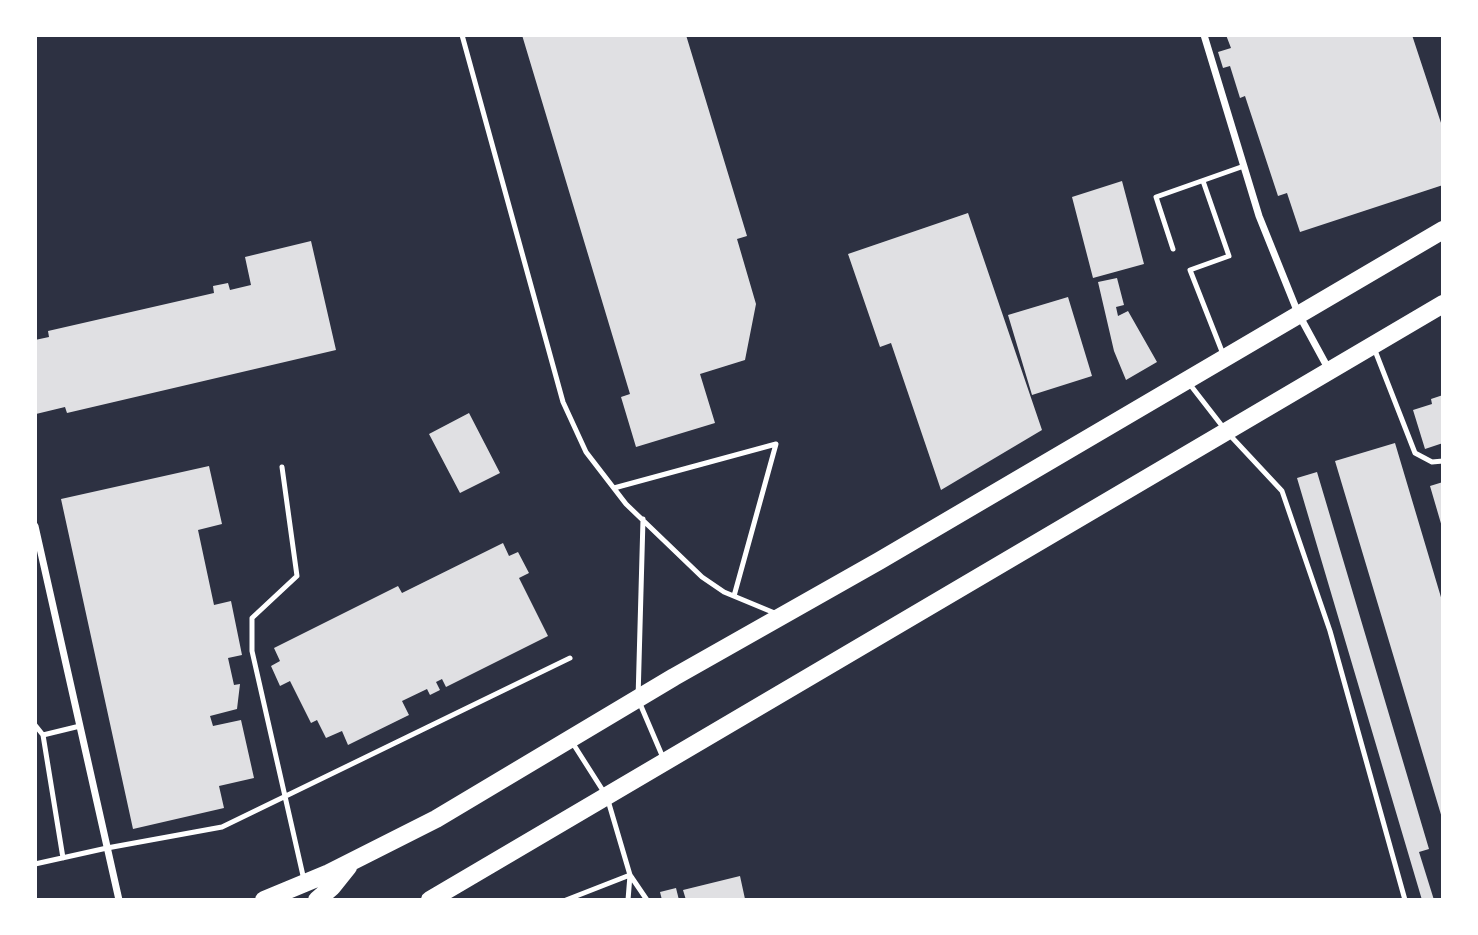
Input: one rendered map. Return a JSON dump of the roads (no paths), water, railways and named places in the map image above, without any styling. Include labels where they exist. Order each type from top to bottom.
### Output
[{"type":"main road","points":[[264,900],[352,861],[436,819],[1443,230]]},
{"type":"main road","points":[[430,900],[1443,304]]},
{"type":"main road","points":[[317,900],[332,887],[352,861]]},
{"type":"street","points":[[1204,35],[1259,216],[1298,313],[1329,370]]},
{"type":"street","points":[[35,526],[38,553],[119,900]]},
{"type":"lane","points":[[462,35],[563,402],[586,453],[614,488],[702,577],[724,592],[783,616]]},
{"type":"lane","points":[[1173,249],[1156,197],[1244,166]]},
{"type":"lane","points":[[1203,181],[1229,256],[1190,270],[1224,357]]},
{"type":"lane","points":[[1373,345],[1415,453],[1432,462],[1443,461]]},
{"type":"lane","points":[[1186,379],[1226,431],[1282,491],[1330,631],[1405,900]]},
{"type":"lane","points":[[614,488],[776,444],[734,596]]},
{"type":"lane","points":[[282,467],[298,576],[252,618],[252,651],[305,883]]},
{"type":"lane","points":[[643,519],[638,699],[665,763]]},
{"type":"lane","points":[[35,864],[222,827],[570,657]]},
{"type":"lane","points":[[35,726],[43,735],[63,858]]},
{"type":"lane","points":[[43,735],[80,726]]},
{"type":"lane","points":[[571,740],[607,797],[630,876],[647,900]]},
{"type":"lane","points":[[566,900],[630,876]]},
{"type":"lane","points":[[628,900],[630,876]]}]
